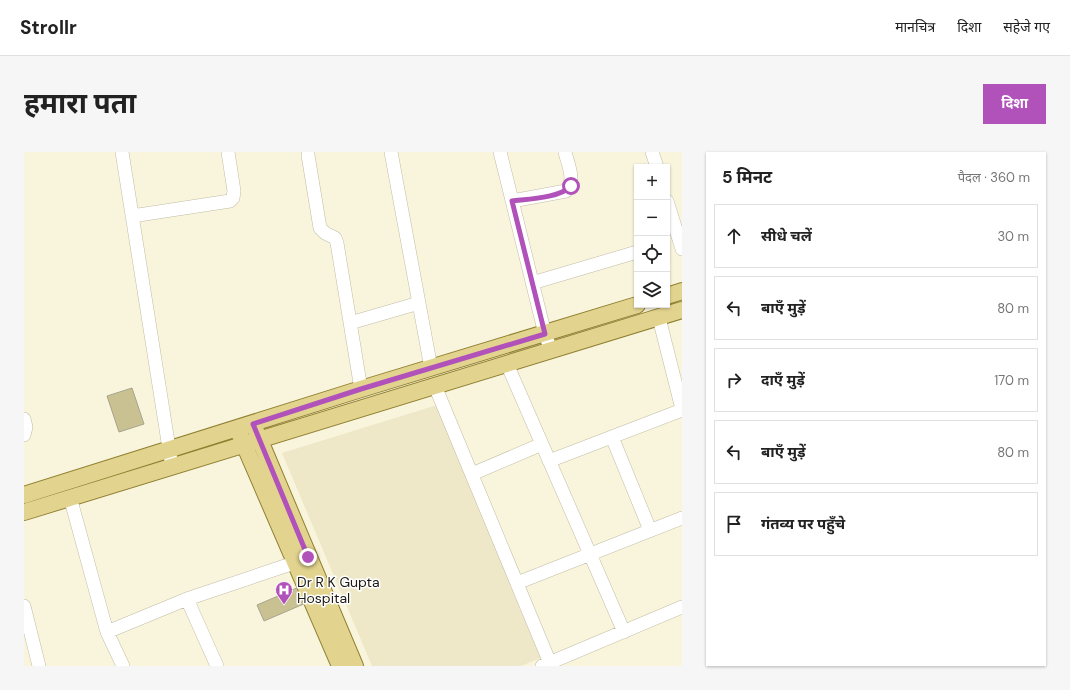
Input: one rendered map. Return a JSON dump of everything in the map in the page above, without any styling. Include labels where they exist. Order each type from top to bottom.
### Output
[{"type":"main road","points":[[670,295],[682,291]]},
{"type":"main road","points":[[24,495],[245,427],[361,389],[634,306]]},
{"type":"main road","points":[[24,512],[682,310]]},
{"type":"main road","points":[[245,427],[259,440],[355,666]]},
{"type":"main road","points":[[245,427],[243,445],[340,666]]},
{"type":"street","points":[[122,152],[172,466]]},
{"type":"street","points":[[132,216],[230,201],[233,198],[234,191],[228,152]]},
{"type":"street","points":[[392,152],[431,368]]},
{"type":"street","points":[[500,152],[545,334],[551,350]]},
{"type":"street","points":[[512,201],[566,191],[571,186],[572,178],[565,152]]},
{"type":"street","points":[[652,152],[656,164]]},
{"type":"street","points":[[308,155],[320,228],[325,234],[335,238],[337,243],[361,389]]},
{"type":"street","points":[[670,212],[678,243]]},
{"type":"street","points":[[532,283],[634,253]]},
{"type":"street","points":[[350,324],[419,304]]},
{"type":"street","points":[[549,461],[682,410],[658,318]]},
{"type":"street","points":[[507,364],[624,632]]},
{"type":"street","points":[[435,386],[517,583],[546,664],[682,607]]},
{"type":"street","points":[[24,419],[26,427],[24,435]]},
{"type":"street","points":[[612,437],[650,530]]},
{"type":"street","points":[[472,474],[542,444]]},
{"type":"street","points":[[70,497],[107,632],[123,666]]},
{"type":"street","points":[[517,583],[682,518]]},
{"type":"street","points":[[107,632],[187,599],[294,563]]},
{"type":"street","points":[[187,599],[215,665]]},
{"type":"street","points":[[24,606],[39,666]]},
{"type":"shaded area","points":[[437,405],[543,657],[521,666],[372,666],[282,453]]},
{"type":"building","points":[[132,388],[144,424],[119,432],[107,396]]},
{"type":"building","points":[[299,587],[306,603],[264,621],[257,605]]},
{"type":"place","name":"Dr R K Gupta Hospital","points":[[284,605]]},
{"type":"route","points":[[308,557],[253,424],[361,389],[545,334],[512,201],[557,194],[566,191],[571,186]]}]
